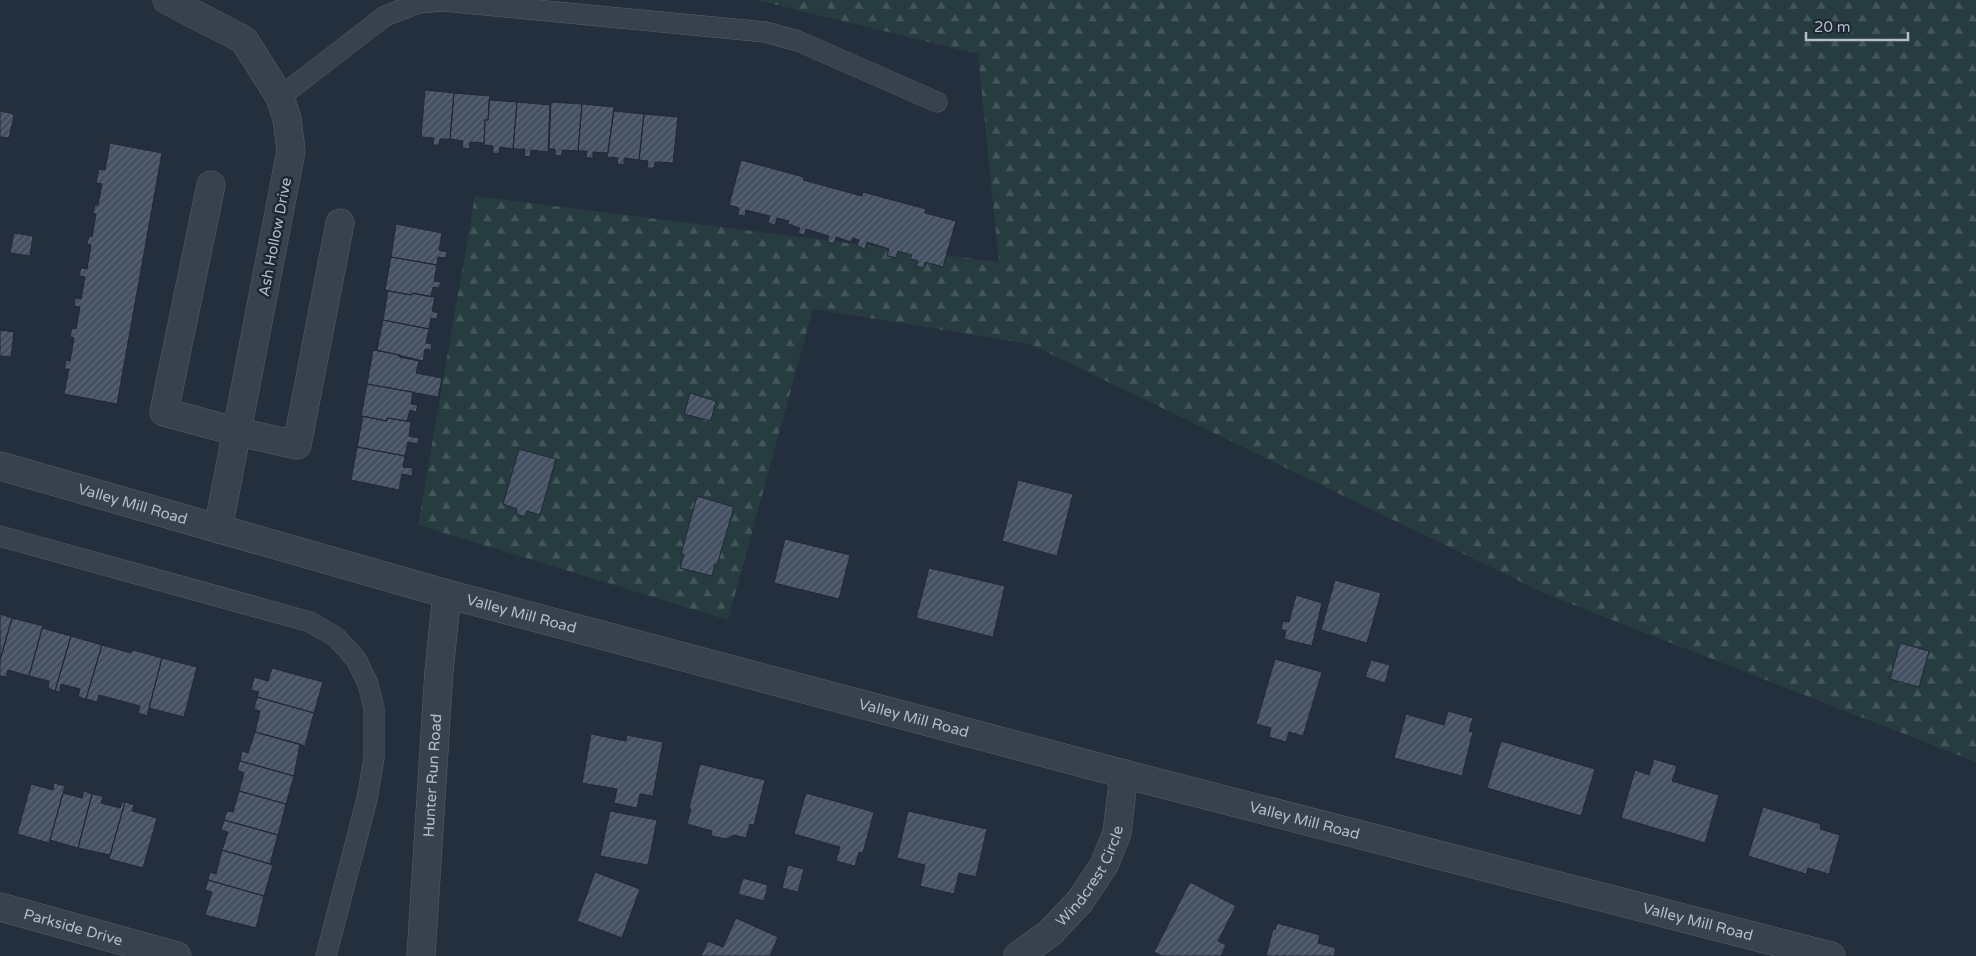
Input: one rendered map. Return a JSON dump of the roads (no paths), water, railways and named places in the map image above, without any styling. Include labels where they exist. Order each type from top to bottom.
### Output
[{"type":"street","name":"Ash Hollow Drive","points":[[167,0],[244,40],[280,97],[287,119],[291,151],[218,529]]},
{"type":"street","points":[[211,185],[164,412],[238,432],[297,445],[340,222]]},
{"type":"street","name":"Valley Mill Road","points":[[0,466],[447,594],[1124,774],[1831,956]]},
{"type":"street","name":"Hunter Run Road","points":[[421,956],[439,671],[447,594]]},
{"type":"street","name":"Windcrest Circle","points":[[1018,956],[1056,927],[1080,901],[1104,865],[1117,833],[1124,774]]},
{"type":"street","name":"Parkside Drive","points":[[0,907],[177,956]]},
{"type":"lane","points":[[280,97],[385,16],[419,3],[443,0],[765,32],[798,41],[936,102]]},
{"type":"lane","points":[[0,536],[310,622],[336,637],[356,659],[368,684],[374,708],[374,758],[367,799],[326,956]]}]
